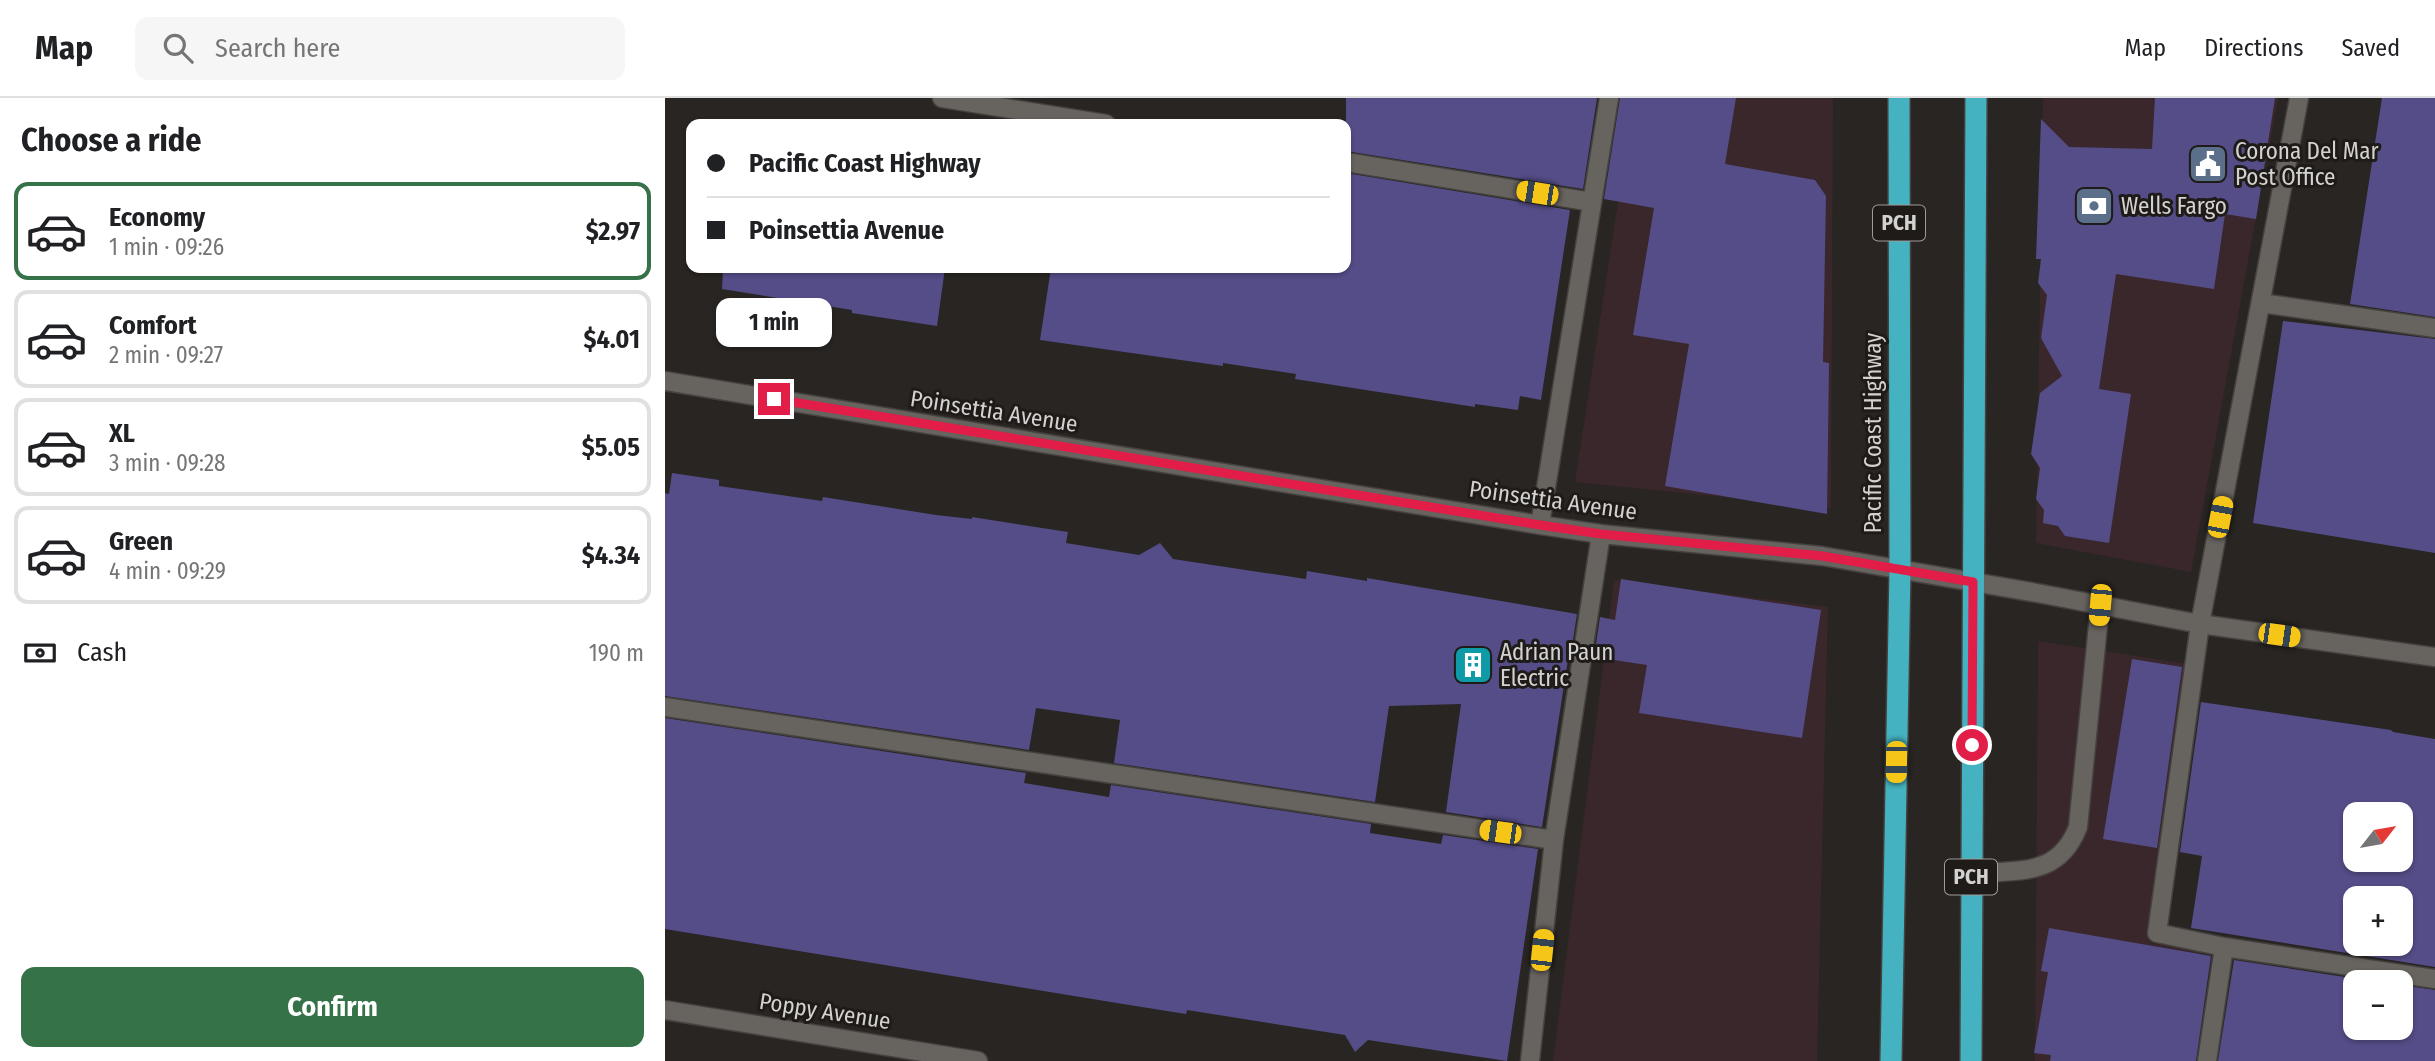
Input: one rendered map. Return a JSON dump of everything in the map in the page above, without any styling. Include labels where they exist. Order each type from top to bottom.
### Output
[{"type":"highway","name":"Pacific Coast Highway","points":[[1891,1061],[1900,569],[1899,98]]},
{"type":"highway","name":"PCH","points":[[1971,1061],[1976,98]]},
{"type":"street","points":[[942,98],[1074,119]]},
{"type":"street","points":[[1540,525],[1609,98]]},
{"type":"street","points":[[2299,98],[2200,624],[2157,933],[2224,947],[2435,979]]},
{"type":"street","points":[[1351,163],[1592,202]]},
{"type":"street","points":[[2261,303],[2435,328]]},
{"type":"street","name":"Poinsettia Avenue","points":[[665,382],[1540,525],[1601,534],[1822,556],[2200,624],[2435,657]]},
{"type":"street","points":[[1530,1061],[1554,840],[1601,534]]},
{"type":"street","points":[[1971,874],[2042,867],[2058,859],[2071,845],[2078,827],[2100,605]]},
{"type":"street","points":[[665,707],[1554,840]]},
{"type":"street","points":[[2207,1061],[2224,947]]},
{"type":"street","name":"Poppy Avenue","points":[[665,1010],[978,1061]]},
{"type":"shaded area","points":[[1634,98],[1833,98],[1831,508],[1575,482]]},
{"type":"shaded area","points":[[2043,98],[2278,98],[2191,572],[2036,543]]},
{"type":"shaded area","points":[[1614,580],[1828,607],[1817,1061],[1553,1061]]},
{"type":"shaded area","points":[[2038,641],[2195,665],[2150,943],[2200,952],[2186,1061],[2035,1061]]},
{"type":"building","points":[[1346,98],[1597,98],[1583,189],[1351,152],[1351,119],[1346,119]]},
{"type":"building","points":[[1620,98],[1736,98],[1725,164],[1815,180],[1826,196],[1823,362],[1829,363],[1827,514],[1665,486],[1689,344],[1633,335],[1654,208],[1604,199]]},
{"type":"building","points":[[2155,98],[2275,98],[2256,219],[2225,214],[2214,289],[2116,274],[2099,389],[2131,394],[2109,543],[2065,536],[2058,526],[2043,523],[2044,510],[2036,499],[2040,468],[2031,454],[2040,393],[2062,376],[2041,338],[2047,295],[2038,283],[2041,259],[2036,259],[2041,119],[2069,147],[2152,149]]},
{"type":"building","points":[[2382,98],[2435,98],[2435,317],[2350,304]]},
{"type":"building","points":[[1351,174],[1570,210],[1541,400],[1520,396],[1518,410],[1475,404],[1475,407],[1295,379],[1296,374],[1223,363],[1223,366],[1040,340],[1050,273],[1351,273]]},
{"type":"building","points":[[723,273],[944,273],[937,326],[722,289]]},
{"type":"building","points":[[2283,321],[2435,339],[2435,553],[2253,523]]},
{"type":"building","points":[[672,473],[719,480],[719,486],[822,501],[823,497],[1068,532],[1066,543],[1139,555],[1160,543],[1173,559],[1306,579],[1307,571],[1367,581],[1367,578],[1577,614],[1542,827],[1446,812],[1461,704],[1389,706],[1375,802],[1114,763],[1120,720],[1036,708],[1029,750],[665,696],[665,493],[669,494]]},
{"type":"building","points":[[1621,579],[1821,610],[1802,738],[1639,713],[1647,665],[1594,657],[1600,617],[1615,620]]},
{"type":"building","points":[[2132,659],[2182,667],[2157,848],[2103,839]]},
{"type":"building","points":[[2201,702],[2435,739],[2435,967],[2366,956],[2413,956],[2413,886],[2343,886],[2343,952],[2191,928],[2202,856],[2180,852]]},
{"type":"building","points":[[665,718],[1026,773],[1024,783],[1109,797],[1111,785],[1371,824],[1370,833],[1441,844],[1443,835],[1538,849],[1507,1061],[1368,1040],[1355,1052],[1345,1035],[1187,1010],[1186,1014],[665,929]]},
{"type":"building","points":[[2049,928],[2211,956],[2196,1061],[2050,1061],[2051,1055],[2034,1053],[2048,972],[2041,971]]},
{"type":"building","points":[[2234,960],[2343,977],[2343,1040],[2413,1040],[2413,987],[2435,990],[2435,1061],[2218,1061]]},
{"type":"place","name":"Corona Del Mar Post Office","points":[[2208,164]]},
{"type":"place","name":"Wells Fargo","points":[[2094,206]]},
{"type":"place","name":"Adrian Paun Electric","points":[[1473,665]]},
{"type":"route","points":[[774,399],[1540,525],[1601,534],[1822,556],[1973,582],[1972,745]]}]
